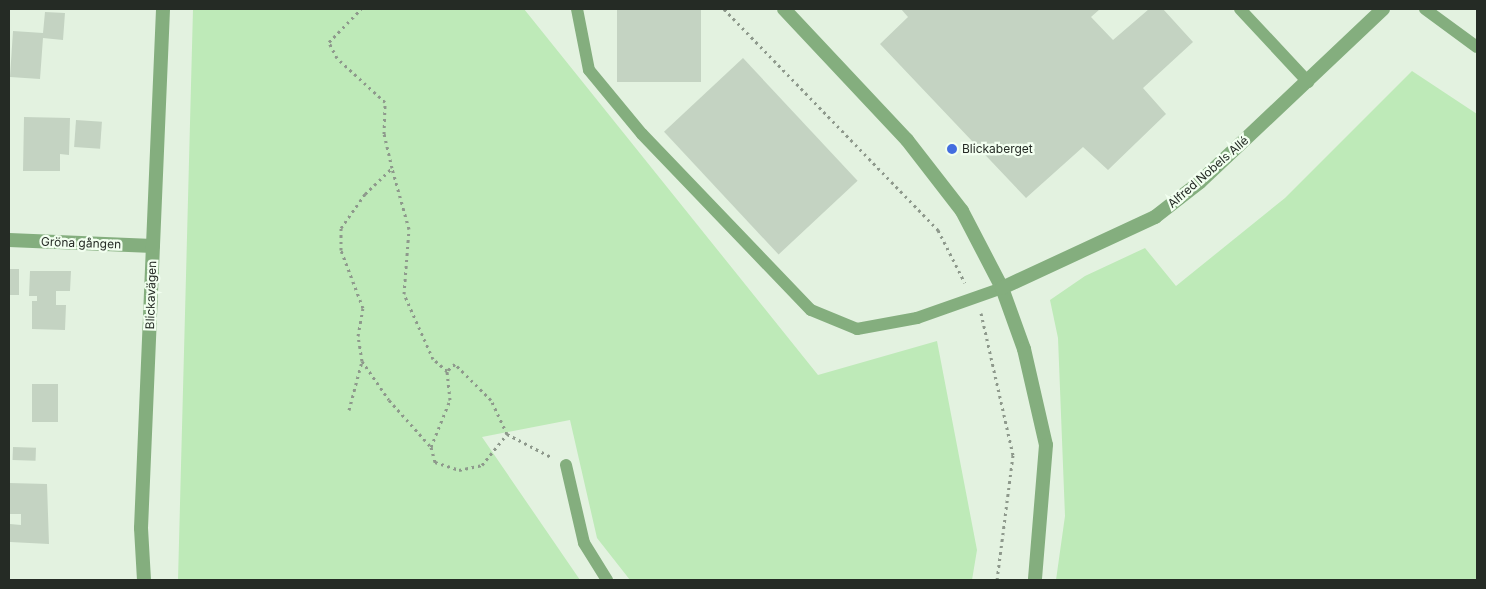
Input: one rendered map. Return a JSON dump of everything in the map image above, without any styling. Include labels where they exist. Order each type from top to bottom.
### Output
[{"type":"street","name":"Blickavägen","points":[[144,580],[141,528],[163,9]]},
{"type":"street","points":[[784,9],[907,140],[962,211],[1002,288],[1024,349],[1046,445],[1036,580]]},
{"type":"street","name":"Alfred Nobels Allé","points":[[1002,288],[1155,217],[1200,182],[1308,82],[1382,9]]},
{"type":"street","name":"Gröna gången","points":[[9,240],[153,246]]},
{"type":"lane","points":[[577,9],[589,70],[642,134],[811,310],[857,329],[917,318],[1002,288]]},
{"type":"lane","points":[[1240,9],[1308,82]]},
{"type":"lane","points":[[1425,9],[1477,47]]},
{"type":"lane","points":[[566,465],[584,542],[607,580]]},
{"type":"path","points":[[361,9],[329,42],[338,58],[385,102],[384,134],[409,229],[404,294],[432,359],[447,371],[450,400],[431,446]]},
{"type":"path","points":[[724,9],[938,230],[986,324],[1013,455],[998,580]]},
{"type":"path","points":[[349,410],[362,361],[358,336],[363,308],[341,250],[341,228],[364,194],[392,168]]},
{"type":"path","points":[[362,361],[389,400],[431,446],[436,462],[459,470],[482,465],[507,434]]},
{"type":"path","points":[[447,371],[455,364],[491,400],[507,434],[566,465]]},
{"type":"green space","points":[[193,9],[524,9],[818,375],[937,341],[977,550],[972,580],[630,580],[597,538],[570,420],[482,437],[580,580],[178,580]]},
{"type":"green space","points":[[1412,71],[1477,114],[1477,580],[1056,580],[1065,516],[1058,338],[1050,300],[1085,276],[1145,248],[1176,286],[1285,198]]},
{"type":"building","points":[[617,9],[701,9],[701,82],[617,82]]},
{"type":"building","points":[[901,9],[1100,9],[1091,17],[1113,40],[1149,9],[1163,9],[1193,42],[1143,88],[1166,114],[1108,170],[1083,147],[1026,198],[880,44],[908,17]]},
{"type":"building","points":[[45,12],[65,13],[63,40],[43,38],[40,79],[10,77],[13,31],[43,33]]},
{"type":"building","points":[[743,58],[858,181],[779,255],[664,132]]},
{"type":"building","points":[[24,117],[70,118],[69,155],[60,154],[60,171],[23,171]]},
{"type":"building","points":[[76,120],[102,122],[100,149],[74,147]]},
{"type":"building","points":[[9,269],[19,269],[19,295],[9,295]]},
{"type":"building","points":[[30,271],[71,271],[70,291],[56,291],[56,305],[66,305],[65,330],[32,329],[32,301],[37,301],[37,296],[29,296]]},
{"type":"building","points":[[32,384],[58,384],[58,422],[32,422]]},
{"type":"building","points":[[13,447],[36,448],[36,461],[13,460]]},
{"type":"building","points":[[9,483],[47,484],[49,544],[10,542],[10,524],[21,525],[21,514],[9,514]]},
{"type":"place","name":"Blickaberget","points":[[952,149]]}]
